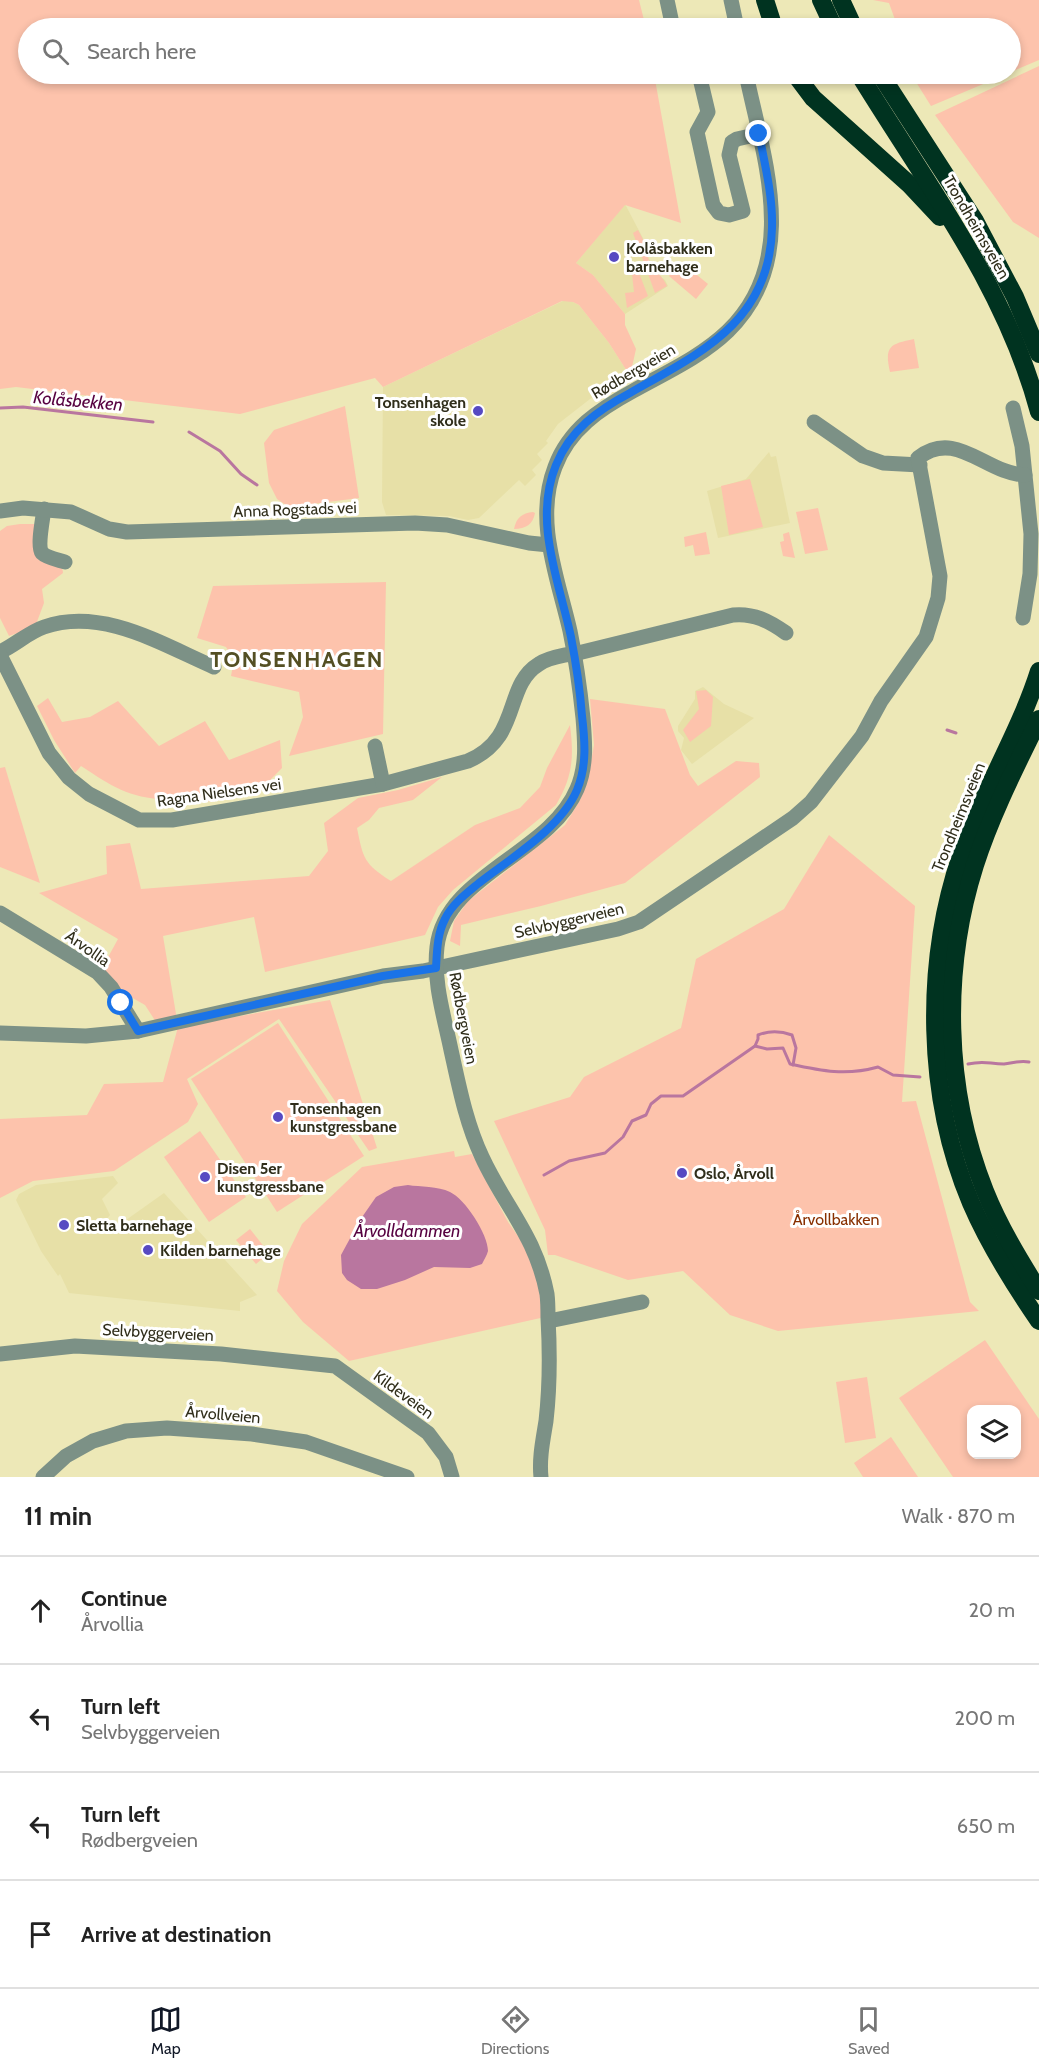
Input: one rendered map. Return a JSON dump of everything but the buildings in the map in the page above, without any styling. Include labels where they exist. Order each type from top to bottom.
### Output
[{"type":"highway","points":[[765,0],[771,18]]},
{"type":"highway","points":[[821,0],[829,18]]},
{"type":"highway","points":[[841,0],[849,18]]},
{"type":"highway","points":[[802,84],[813,98],[910,185],[964,242]]},
{"type":"highway","name":"Trondheimsveien","points":[[865,84],[964,242],[999,305],[1018,348],[1039,412]]},
{"type":"highway","name":"Trondheimsveien","points":[[886,84],[975,221],[1010,288],[1039,354]]},
{"type":"highway","name":"Trondheimsveien","points":[[1039,671],[1028,701],[974,820],[954,876],[944,918],[939,955],[935,1018],[940,1085],[951,1143],[963,1183],[995,1251],[1039,1321]]},
{"type":"highway","name":"Trondheimsveien","points":[[1039,719],[975,864],[959,938],[952,1022],[957,1083],[976,1164],[985,1191],[1009,1242],[1039,1291]]},
{"type":"street","points":[[667,0],[671,18]]},
{"type":"street","points":[[731,0],[735,18]]},
{"type":"street","points":[[701,84],[708,112],[698,132],[713,205],[719,213],[729,215],[742,211],[729,155],[732,142],[759,134]]},
{"type":"street","name":"Rødbergveien","points":[[541,1477],[540,1460],[550,1378],[547,1296],[532,1244],[481,1156],[468,1121],[439,994],[436,968],[440,931],[451,909],[468,892],[552,824],[565,810],[577,791],[584,765],[585,749],[574,653],[549,545],[546,510],[549,487],[558,460],[585,422],[609,404],[705,350],[728,331],[754,297],[767,264],[772,227],[770,198],[748,84]]},
{"type":"street","points":[[1013,408],[1020,430],[1030,515],[1031,563],[1023,618]]},
{"type":"street","points":[[814,422],[871,459],[901,465],[920,465],[918,458],[925,453],[947,447],[968,453],[1010,473],[1025,474]]},
{"type":"street","name":"Selvbyggerveien","points":[[0,1033],[86,1036],[138,1031],[383,976],[436,968],[618,929],[639,922],[793,818],[811,802],[862,736],[882,701],[926,637],[938,598],[940,576],[920,465]]},
{"type":"street","name":"Anna Rogstads vei","points":[[0,511],[23,508],[70,512],[109,529],[127,532],[415,523],[447,525],[549,545]]},
{"type":"street","points":[[44,509],[41,552],[65,562]]},
{"type":"street","points":[[574,653],[743,614],[764,619],[786,633]]},
{"type":"street","points":[[0,653],[42,628],[64,622],[90,622],[115,625],[213,667]]},
{"type":"street","name":"Ragna Nielsens vei","points":[[0,653],[49,753],[69,778],[89,794],[139,820],[187,818],[383,784],[478,757],[494,745],[504,730],[526,675],[540,663],[574,653]]},
{"type":"street","points":[[375,746],[383,784]]},
{"type":"street","name":"Årvollia","points":[[0,913],[97,972],[111,987],[138,1031]]},
{"type":"street","points":[[549,1321],[642,1302]]},
{"type":"street","name":"Selvbyggerveien","points":[[0,1354],[75,1346],[221,1354],[314,1363]]},
{"type":"street","name":"Kildeveien","points":[[314,1363],[335,1366],[419,1425],[442,1450],[452,1477]]},
{"type":"street","name":"Årvollveien","points":[[43,1477],[66,1456],[93,1441],[126,1431],[167,1428],[252,1434],[306,1442],[407,1477]]},
{"type":"shaded area","name":"Kolåsbakken barnehage","points":[[625,204],[647,246],[647,254],[651,263],[668,286],[625,314],[593,275],[576,263]]},
{"type":"shaded area","name":"Tonsenhagen skole","points":[[569,300],[579,305],[609,343],[630,376],[590,399],[558,424],[546,441],[548,443],[537,454],[542,460],[532,470],[536,475],[525,486],[519,480],[479,518],[468,520],[449,516],[386,515],[382,502],[383,387]]},
{"type":"shaded area","points":[[769,452],[771,457],[776,456],[790,523],[718,538],[707,491],[746,479]]},
{"type":"shaded area","points":[[703,687],[724,704],[754,718],[692,764],[681,750],[684,738],[678,731],[678,726],[695,699],[695,691]]},
{"type":"shaded area","name":"Kilden barnehage","points":[[113,1176],[118,1183],[102,1199],[110,1215],[106,1220],[112,1227],[119,1225],[164,1193],[257,1295],[240,1302],[240,1311],[69,1293],[60,1274],[58,1276],[41,1251],[16,1200],[19,1194],[36,1185]]},
{"type":"green space","points":[[0,0],[639,0],[644,18],[18,18],[18,84],[656,84],[681,223],[625,205],[576,263],[593,275],[625,314],[625,325],[636,349],[630,376],[609,343],[579,305],[562,301],[383,387],[375,378],[240,414],[16,387],[0,389]]},
{"type":"green space","points":[[873,0],[1039,0],[1039,60],[1021,68],[1021,18],[894,18],[889,3]]},
{"type":"green space","points":[[1039,66],[1039,238],[1013,222],[935,115],[1001,84],[1021,84],[1021,74]]},
{"type":"green space","points":[[917,84],[983,84],[931,106]]},
{"type":"green space","points":[[638,230],[645,243],[649,260],[667,286],[655,293],[633,233]]},
{"type":"green space","points":[[681,262],[708,284],[696,299],[669,276]]},
{"type":"green space","points":[[639,273],[648,296],[627,308],[625,293],[634,292],[632,274]]},
{"type":"green space","points":[[914,339],[919,368],[890,372],[888,357],[891,348]]},
{"type":"green space","points":[[345,406],[359,498],[289,507],[277,499],[269,483],[264,443],[274,430]]},
{"type":"green space","points":[[750,479],[763,527],[729,535],[721,486]]},
{"type":"green space","points":[[818,508],[828,550],[805,554],[796,512]]},
{"type":"green space","points":[[535,513],[533,520],[528,525],[514,529],[520,517]]},
{"type":"green space","points":[[36,524],[35,543],[62,566],[63,573],[42,589],[44,603],[35,627],[9,636],[0,618],[0,531],[7,526]]},
{"type":"green space","points":[[706,532],[710,554],[695,556],[693,545],[685,547],[684,537]]},
{"type":"green space","points":[[789,532],[795,558],[783,556],[780,542],[784,541],[783,534]]},
{"type":"green space","points":[[386,582],[383,734],[289,756],[303,717],[299,692],[231,676],[234,660],[226,647],[197,638],[213,586]]},
{"type":"green space","points":[[706,690],[713,697],[711,726],[690,742],[683,730],[699,709],[696,691]]},
{"type":"green space","points":[[48,698],[62,722],[90,717],[118,701],[159,746],[205,721],[229,760],[280,740],[282,768],[268,782],[213,791],[214,801],[167,805],[167,800],[153,799],[121,790],[81,766],[75,773],[54,740],[37,706]]},
{"type":"green space","points":[[590,699],[665,709],[690,775],[698,786],[736,761],[759,763],[760,777],[625,883],[461,925],[460,946],[450,941],[454,921],[468,901],[565,825],[580,800],[589,773],[594,745]]},
{"type":"green space","points":[[570,725],[571,766],[566,785],[556,805],[453,890],[438,907],[425,935],[265,972],[254,917],[163,936],[177,1020],[156,1022],[145,1005],[122,992],[101,970],[118,939],[39,893],[107,874],[106,846],[130,843],[141,889],[309,876],[328,851],[324,823],[358,798],[398,790],[442,777],[413,800],[379,808],[369,820],[357,828],[366,859],[375,870],[391,881],[475,825],[520,808],[540,787],[547,768]]},
{"type":"green space","points":[[5,767],[40,883],[0,867],[0,768]]},
{"type":"green space","name":"Årvollbakken","points":[[829,835],[915,906],[902,1102],[916,1101],[970,1302],[979,1311],[778,1331],[730,1315],[683,1271],[628,1280],[555,1255],[548,1255],[545,1230],[494,1121],[570,1097],[584,1077],[681,1028],[696,959],[784,909]]},
{"type":"green space","points":[[330,1000],[377,1148],[369,1151],[279,1019],[187,1079],[198,1104],[188,1122],[114,1171],[33,1181],[0,1198],[0,1119],[87,1115],[104,1084],[163,1082],[178,1027]]},
{"type":"green space","name":"Tonsenhagen kunstgressbane","points":[[278,1023],[364,1156],[277,1212],[191,1079]]},
{"type":"green space","name":"Disen 5er kunstgressbane","points":[[200,1131],[246,1197],[209,1222],[164,1157]]},
{"type":"green space","points":[[454,1151],[455,1157],[472,1154],[508,1222],[525,1246],[537,1278],[545,1317],[349,1361],[303,1322],[277,1291],[284,1261],[302,1224],[362,1167]]},
{"type":"green space","points":[[250,1229],[269,1253],[256,1264],[236,1240]]},
{"type":"green space","points":[[985,1340],[1039,1419],[1039,1477],[953,1477],[899,1398]]},
{"type":"green space","points":[[867,1377],[876,1438],[845,1443],[836,1382]]},
{"type":"green space","points":[[891,1437],[918,1477],[863,1477],[854,1463]]},
{"type":"water","name":"Årvolldammen","points":[[408,1185],[440,1189],[456,1196],[469,1209],[480,1227],[487,1244],[486,1256],[482,1264],[470,1268],[434,1267],[377,1289],[361,1289],[347,1280],[342,1273],[341,1255],[360,1220],[376,1197],[394,1187]]},
{"type":"waterway","name":"Kolåsbekken","points":[[0,408],[23,407],[153,422]]},
{"type":"waterway","name":"Kolåsbekken","points":[[189,432],[220,451],[241,474],[257,485]]},
{"type":"waterway","name":"Kolåsbekken","points":[[947,730],[956,733]]},
{"type":"waterway","points":[[755,1046],[758,1035],[770,1032],[792,1035],[796,1048],[793,1065]]},
{"type":"waterway","points":[[544,1175],[569,1161],[605,1153],[623,1137],[632,1121],[646,1115],[651,1104],[661,1096],[683,1096],[755,1046],[767,1049],[783,1048],[790,1064],[813,1069],[845,1072],[878,1067],[893,1075],[920,1077]]},
{"type":"waterway","points":[[968,1064],[1029,1062]]},
{"type":"place","name":"Kolåsbakken barnehage","points":[[614,257]]},
{"type":"place","name":"Tonsenhagen skole","points":[[478,411]]},
{"type":"place","name":"Tonsenhagen kunstgressbane","points":[[278,1117]]},
{"type":"place","name":"Oslo, Årvoll","points":[[682,1173]]},
{"type":"place","name":"Disen 5er kunstgressbane","points":[[205,1177]]},
{"type":"place","name":"Sletta barnehage","points":[[64,1225]]},
{"type":"place","name":"Kilden barnehage","points":[[148,1250]]},
{"type":"district","name":"TONSENHAGEN","points":[[297,659]]},
{"type":"route","points":[[121,1003],[138,1031],[383,976],[436,968],[440,931],[451,909],[474,887],[540,835],[565,810],[577,791],[581,778],[585,736],[574,654],[547,533],[547,502],[553,472],[567,444],[585,422],[609,404],[705,350],[728,331],[754,297],[767,264],[772,227],[772,207],[759,134]]}]
